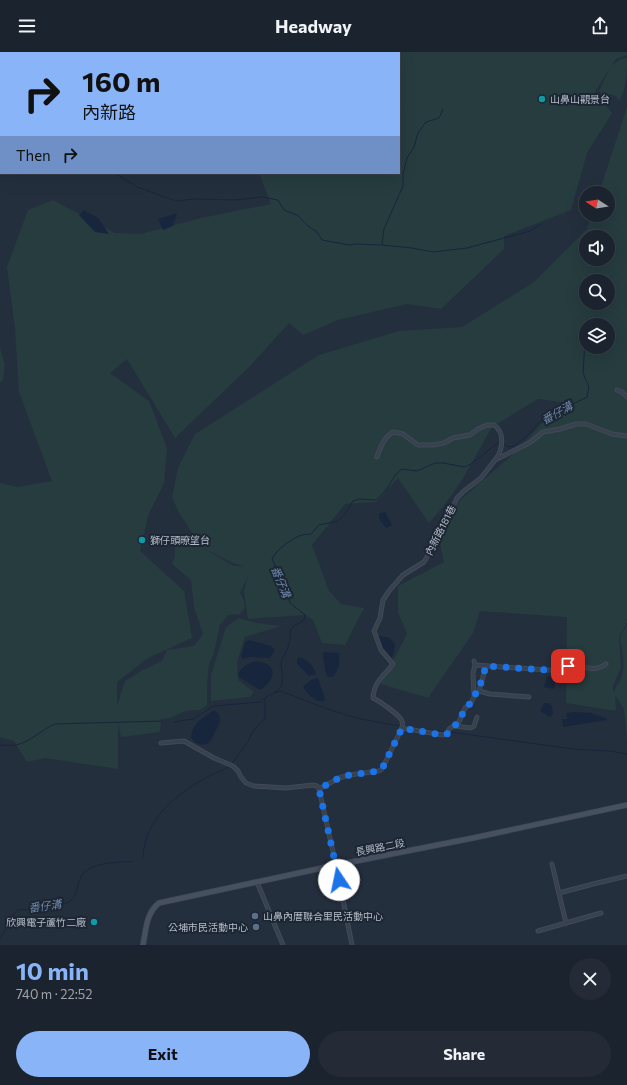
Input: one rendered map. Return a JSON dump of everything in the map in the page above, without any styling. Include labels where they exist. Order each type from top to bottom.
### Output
[{"type":"street","points":[[617,390],[622,392],[627,397]]},
{"type":"street","name":"內新路181巷","points":[[402,728],[402,720],[378,700],[373,698],[373,693],[378,681],[393,664],[381,650],[374,631],[380,618],[383,600],[388,591],[403,575],[424,562],[434,539],[447,520],[457,498],[481,478],[495,460],[527,445],[549,430],[560,429],[582,423],[612,434],[627,436]]},
{"type":"street","points":[[376,458],[384,441],[389,434],[393,432],[403,434],[418,445],[433,444],[470,435],[487,425],[494,425],[498,428],[502,439],[501,452],[495,460]]},
{"type":"street","points":[[319,789],[339,778],[349,775],[379,771],[382,769],[402,728],[443,735],[447,734],[450,729],[459,722],[465,708],[471,703],[474,695],[474,661]]},
{"type":"street","points":[[475,665],[562,671],[571,662],[587,668],[600,669],[606,664]]},
{"type":"street","points":[[474,695],[479,691],[486,666]]},
{"type":"street","points":[[479,691],[490,694],[529,697]]},
{"type":"street","points":[[454,726],[471,728],[474,726],[477,717]]},
{"type":"street","points":[[161,743],[184,741],[233,766],[246,783],[254,786],[286,788],[313,785],[319,789],[352,945]]},
{"type":"street","name":"長興路二段","points":[[143,945],[149,915],[151,910],[159,903],[627,805]]},
{"type":"street","points":[[552,864],[566,923]]},
{"type":"street","points":[[559,893],[627,876]]},
{"type":"street","points":[[257,882],[283,945]]},
{"type":"street","points":[[538,931],[601,912]]},
{"type":"green space","points":[[400,52],[627,52],[627,55],[616,59],[612,65],[621,59],[627,58],[624,91],[619,101],[616,96],[610,94],[605,97],[599,91],[610,68],[595,92],[612,113],[587,153],[571,210],[504,236],[504,249],[441,309],[407,304],[338,320],[303,335],[289,323],[249,367],[175,438],[127,359],[110,373],[149,401],[167,448],[164,483],[148,516],[140,551],[184,591],[192,638],[148,658],[117,682],[117,706],[125,681],[162,661],[167,650],[194,646],[203,634],[194,607],[191,580],[172,564],[175,556],[175,547],[201,547],[178,511],[172,497],[178,468],[195,434],[319,355],[399,331],[462,327],[534,282],[579,237],[579,266],[615,266],[615,230],[586,230],[589,222],[615,222],[615,186],[601,186],[627,107],[627,623],[619,637],[621,668],[613,686],[614,693],[621,679],[623,668],[620,637],[627,625],[627,739],[624,709],[615,695],[616,711],[566,703],[567,617],[480,611],[473,633],[428,698],[381,684],[407,634],[398,612],[398,586],[444,562],[439,539],[460,500],[510,457],[546,419],[569,403],[538,399],[492,427],[462,480],[443,507],[429,523],[398,478],[376,502],[345,504],[312,545],[329,591],[341,604],[364,608],[345,645],[322,643],[313,620],[305,615],[248,619],[244,590],[248,576],[240,593],[244,601],[245,608],[240,614],[228,615],[220,625],[214,653],[209,664],[207,705],[204,708],[199,710],[189,710],[165,719],[161,719],[160,732],[121,737],[118,722],[118,769],[45,758],[27,762],[14,741],[0,737],[0,483],[17,487],[52,481],[19,392],[15,328],[7,267],[28,210],[53,200],[115,233],[141,234],[201,218],[271,204],[259,174],[400,174],[400,109],[402,106],[400,105]],"holes":[[[203,548],[233,563],[244,566],[234,566]]]},
{"type":"green space","points":[[0,348],[5,365],[3,380],[0,382]]},
{"type":"green space","points":[[239,618],[256,623],[281,626],[245,637],[237,662],[238,680],[254,692],[250,697],[211,701],[211,675],[226,627]]},
{"type":"water","points":[[84,210],[98,218],[109,234],[95,232],[79,215]]},
{"type":"water","points":[[177,213],[173,226],[163,230],[158,219]]},
{"type":"water","points":[[384,512],[392,525],[387,528],[379,518],[379,514]]},
{"type":"water","points":[[380,636],[390,638],[395,644],[391,659],[383,649],[377,637]]},
{"type":"water","points":[[249,640],[271,646],[275,650],[270,658],[249,657],[243,659],[241,657],[245,642]]},
{"type":"water","points":[[323,653],[339,653],[339,666],[333,677],[328,677],[324,666]]},
{"type":"water","points":[[299,657],[310,663],[316,674],[309,676],[297,664],[297,659]]},
{"type":"water","points":[[256,661],[268,665],[273,674],[270,680],[260,690],[239,677],[238,674],[245,666]]},
{"type":"water","points":[[547,676],[556,678],[554,689],[544,687]]},
{"type":"water","points":[[318,678],[325,699],[324,701],[318,701],[309,695],[303,687],[311,680]]},
{"type":"water","points":[[544,703],[548,703],[552,706],[553,713],[550,717],[540,711]]},
{"type":"water","points":[[214,710],[218,713],[220,721],[212,739],[203,745],[195,742],[191,738],[193,728],[202,718]]},
{"type":"water","points":[[566,713],[591,713],[606,718],[607,720],[563,727],[562,719],[567,719]]},
{"type":"waterway","points":[[382,244],[384,229],[403,186],[403,174],[407,158],[414,147],[418,133],[426,122],[439,118],[443,109]]},
{"type":"waterway","points":[[117,174],[137,187],[176,201],[195,199],[235,200],[263,197],[278,200],[284,210],[297,215],[308,226],[317,232],[322,240],[349,245],[382,245],[433,252],[467,248],[530,231],[541,224]]},
{"type":"waterway","name":"番仔溝","points":[[503,443],[508,447],[514,446],[527,436],[542,420],[587,397],[589,387],[583,373],[584,354]]},
{"type":"waterway","name":"番仔溝","points":[[232,764],[249,740],[253,731],[265,718],[265,698],[280,688],[283,679],[281,664],[290,641],[290,631],[293,627],[304,620],[305,615],[290,603],[285,586],[272,559],[277,552],[294,539],[302,535],[311,534],[319,525],[338,521],[345,514],[353,501],[360,499],[376,500],[386,490],[396,474],[402,469],[417,471],[435,463],[464,467],[471,464],[500,442]]},
{"type":"waterway","points":[[275,693],[280,691],[330,710],[361,719],[446,732]]},
{"type":"waterway","points":[[174,722],[193,719],[214,706],[260,702],[268,696]]},
{"type":"waterway","points":[[0,745],[14,745],[21,743],[55,724],[162,721]]},
{"type":"waterway","points":[[450,732],[573,749],[610,751],[627,754]]},
{"type":"waterway","name":"番仔溝","points":[[143,857],[145,843],[150,830],[165,808],[176,798],[199,782],[230,766]]},
{"type":"waterway","name":"番仔溝","points":[[0,939],[16,911],[29,910],[46,904],[59,905],[67,903],[74,897],[81,877],[88,870],[107,863],[134,861]]},
{"type":"place","name":"山鼻山觀景台","points":[[542,99]]},
{"type":"place","name":"獅仔頭暸望台","points":[[142,540]]},
{"type":"place","name":"山鼻內厝聯合里民活動中心","points":[[255,916]]},
{"type":"place","name":"欣興電子蘆竹二廠","points":[[94,922]]},
{"type":"place","name":"公埔市民活動中心","points":[[256,927]]},
{"type":"route","points":[[339,880],[319,789],[339,778],[349,775],[379,771],[382,769],[402,728],[443,735],[447,734],[450,729],[459,722],[465,708],[471,703],[474,695],[478,692],[486,666],[562,671],[568,666]]}]
